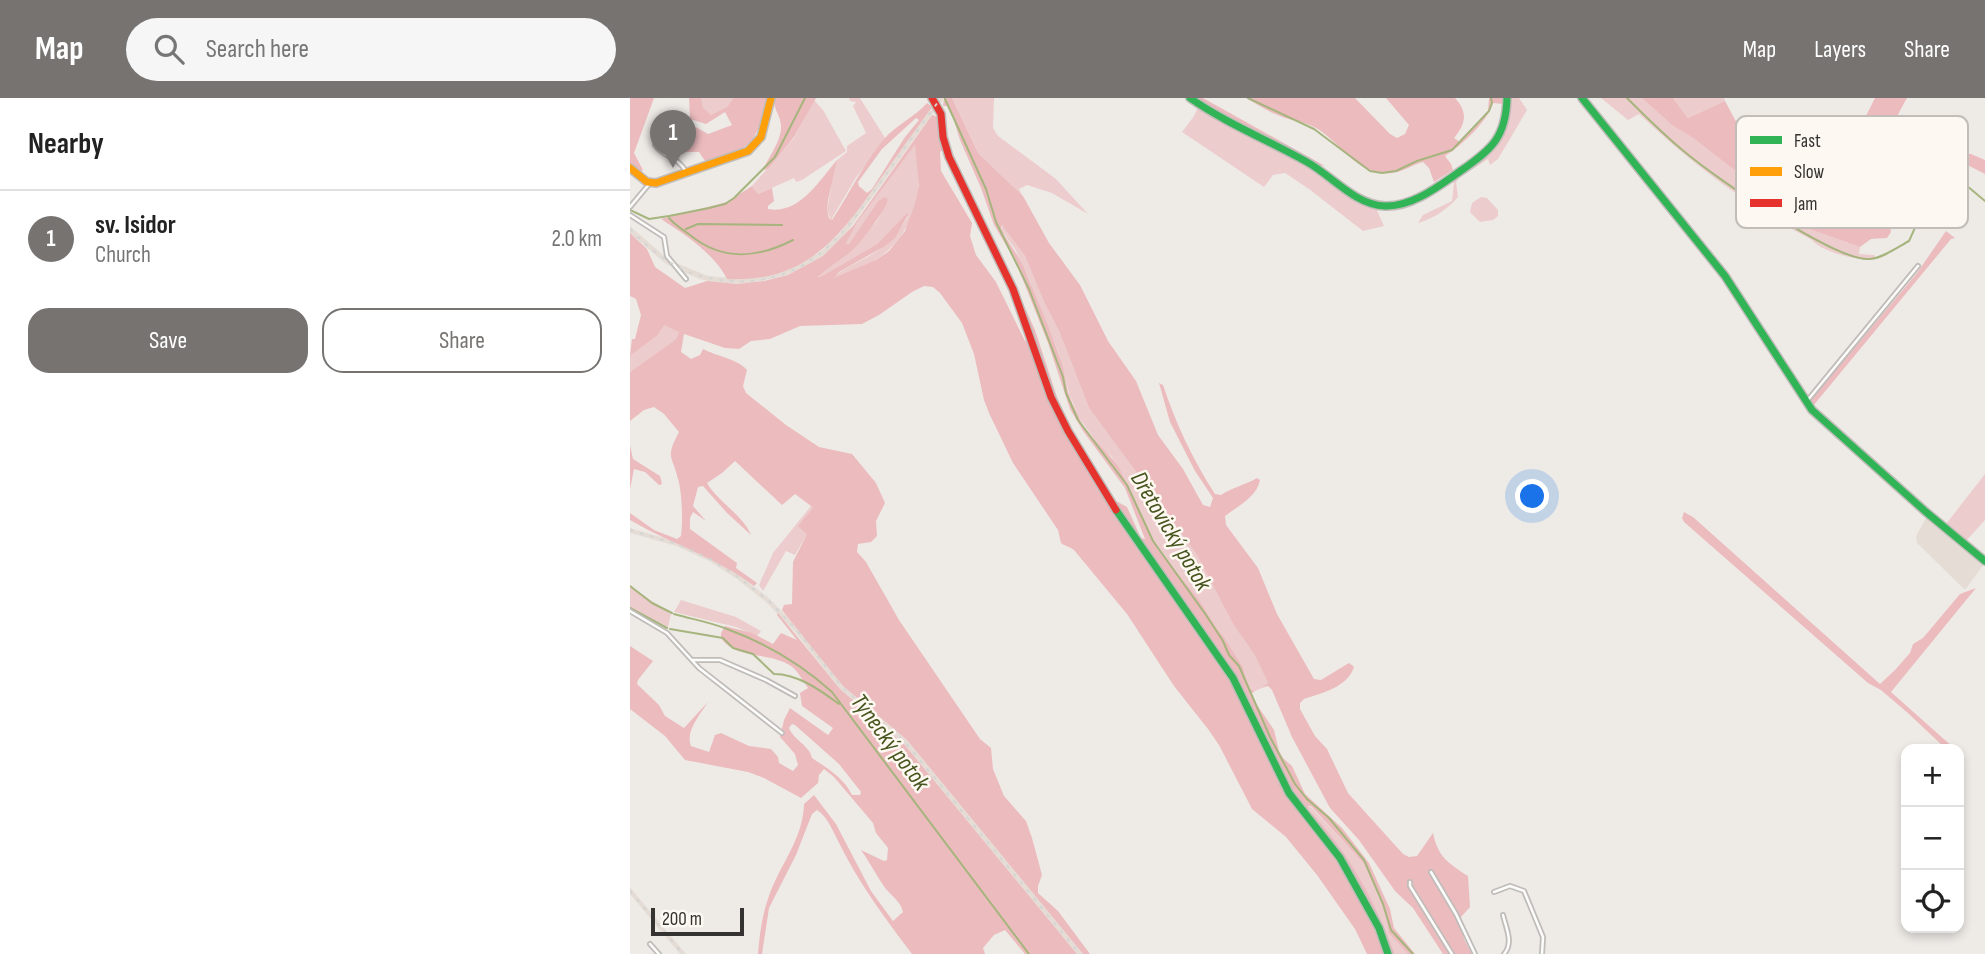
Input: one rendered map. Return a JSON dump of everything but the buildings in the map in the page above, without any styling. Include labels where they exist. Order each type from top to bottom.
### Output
[{"type":"main road","points":[[630,168],[650,183],[660,182],[741,155],[753,147],[762,134],[771,98]]},
{"type":"main road","points":[[932,98],[941,114],[943,137],[949,157],[1013,289],[1051,397],[1068,431],[1111,502],[1233,678],[1289,793],[1345,866],[1379,928],[1388,954]]},
{"type":"main road","points":[[1189,98],[1236,128],[1307,163],[1362,198],[1386,206],[1426,193],[1487,153],[1503,130],[1507,117],[1507,98]]},
{"type":"main road","points":[[1582,98],[1725,276],[1806,402],[1824,422],[1985,561]]},
{"type":"street","points":[[685,118],[660,135],[655,145],[659,151],[680,163],[686,173]]},
{"type":"street","points":[[630,207],[650,183]]},
{"type":"street","points":[[630,215],[664,237],[666,255],[687,279]]},
{"type":"street","points":[[1806,402],[1845,358],[1918,266]]},
{"type":"street","points":[[630,611],[667,633],[692,660],[737,700],[782,733]]},
{"type":"street","points":[[692,660],[720,660],[795,696]]},
{"type":"street","points":[[1431,872],[1456,914],[1475,954]]},
{"type":"street","points":[[1410,883],[1452,954]]},
{"type":"street","points":[[1493,892],[1510,886],[1524,891],[1542,937],[1542,954]]},
{"type":"street","points":[[1503,915],[1509,938],[1509,947],[1504,954]]},
{"type":"street","points":[[650,944],[659,954]]},
{"type":"street","points":[[1504,954],[1511,954]]},
{"type":"shaded area","points":[[630,98],[654,98],[634,153],[643,170],[640,172],[630,164]]},
{"type":"shaded area","points":[[689,98],[701,98],[703,108],[711,115],[727,107],[733,98],[768,98],[759,126],[750,142],[734,153],[707,164],[699,152],[683,152],[692,125],[708,134],[732,125],[725,112],[706,124],[690,119]]},
{"type":"shaded area","points":[[701,98],[733,98],[727,107],[713,115],[704,109]]},
{"type":"shaded area","points":[[774,98],[816,98],[794,137],[768,169],[763,170],[781,131]]},
{"type":"shaded area","points":[[849,98],[860,98],[885,138],[855,179],[831,220],[827,210],[837,160],[847,152],[847,146],[866,133],[853,106],[856,102],[850,101]]},
{"type":"shaded area","points":[[938,98],[944,98],[845,235],[823,256],[788,275],[747,284],[699,279],[666,264],[630,233],[630,226],[669,260],[708,276],[746,279],[787,270],[820,252],[841,232]]},
{"type":"shaded area","points":[[944,98],[952,98],[978,153],[1023,196],[1049,243],[1080,285],[1108,341],[1136,381],[1158,435],[1183,469],[1203,505],[1210,507],[1213,498],[1195,471],[1170,422],[1159,383],[1163,385],[1186,441],[1215,494],[1221,495],[1257,478],[1260,480],[1251,496],[1225,516],[1226,525],[1258,568],[1277,614],[1314,679],[1321,680],[1349,663],[1354,667],[1351,674],[1340,684],[1304,699],[1300,703],[1300,709],[1315,736],[1327,749],[1348,793],[1403,854],[1409,857],[1417,856],[1433,833],[1445,859],[1468,876],[1470,907],[1461,917],[1464,939],[1472,954],[1443,954],[1413,908],[1395,891],[1359,840],[1330,808],[1292,737],[1272,690],[1268,686],[1263,687],[1268,683],[1254,654],[1233,624],[1197,555],[1089,408],[1059,331],[1025,256],[1002,225],[1001,229],[1023,265],[1043,313],[1061,360],[1071,400],[1083,424],[1119,467],[1158,550],[1198,598],[1243,667],[1249,689],[1255,691],[1252,693],[1253,699],[1274,730],[1279,751],[1292,766],[1305,794],[1342,828],[1369,863],[1390,909],[1394,928],[1415,954],[1408,954],[1389,933],[1384,907],[1364,864],[1311,806],[1308,806],[1360,878],[1395,954],[1392,954],[1380,926],[1342,857],[1291,792],[1232,673],[1113,500],[1070,429],[1054,396],[1011,277],[1035,330],[1057,397],[1073,433],[1116,501],[1127,507],[1141,538],[1145,539],[1125,488],[1070,409],[1048,343],[1015,260],[994,225],[952,114],[947,106],[943,106]]},
{"type":"shaded area","points":[[952,98],[994,98],[993,128],[998,136],[1056,179],[1088,214],[1052,193],[1027,185],[1019,189],[1022,195],[978,153]]},
{"type":"shaded area","points":[[1194,98],[1203,98],[1325,166],[1315,164]]},
{"type":"shaded area","points":[[1246,98],[1355,98],[1397,138],[1405,134],[1409,125],[1386,98],[1455,98],[1464,113],[1461,128],[1454,138],[1460,142],[1488,111],[1489,98],[1503,98],[1503,104],[1493,103],[1486,118],[1473,133],[1445,156],[1453,170],[1434,182],[1429,168],[1423,162],[1392,173],[1369,170],[1316,128],[1284,118]]},
{"type":"shaded area","points":[[1507,98],[1519,98],[1527,110],[1498,159],[1490,165],[1488,159],[1459,178],[1456,182],[1458,197],[1435,216],[1418,223],[1423,215],[1452,201],[1454,183],[1452,181],[1415,199],[1487,153],[1503,130]]},
{"type":"shaded area","points":[[1601,98],[1642,98],[1673,126],[1736,171],[1736,193],[1639,114],[1628,120]]},
{"type":"shaded area","points":[[1642,98],[1673,98],[1688,118],[1725,101],[1736,121],[1736,171],[1693,138],[1673,126]]},
{"type":"shaded area","points":[[1673,98],[1724,98],[1725,101],[1688,118]]},
{"type":"shaded area","points":[[1875,98],[1907,98],[1898,116],[1866,116]]},
{"type":"shaded area","points":[[814,100],[823,110],[846,151],[802,180],[796,182],[794,178],[758,194],[752,186],[794,138]]},
{"type":"shaded area","points":[[927,103],[932,107],[849,222],[817,253],[778,274],[727,279],[707,253],[661,219],[727,202],[752,186],[758,194],[772,188],[774,201],[768,209],[789,207],[807,195],[837,160],[827,210],[832,220],[884,139]],"holes":[[[916,118],[919,120],[872,189],[867,193],[858,182],[882,149]]]},
{"type":"shaded area","points":[[1199,105],[1307,163],[1374,204],[1384,226],[1363,231],[1285,173],[1273,175],[1264,187],[1182,132]]},
{"type":"shaded area","points":[[932,115],[938,117],[944,149],[940,152],[941,171],[972,223],[970,236],[976,255],[996,282],[1025,341],[1029,341],[1049,398],[1065,432],[1109,503],[1227,676],[1287,794],[1338,859],[1376,928],[1386,954],[1367,954],[1355,929],[1317,875],[1286,837],[1252,809],[1219,745],[1174,686],[1127,614],[1074,550],[1062,544],[1058,530],[1013,463],[989,413],[974,354],[962,323],[933,287],[924,286],[912,292],[862,324],[800,326],[770,339],[751,341],[739,349],[725,348],[684,334],[681,352],[691,359],[700,355],[703,349],[743,366],[747,370],[743,386],[746,393],[819,447],[852,454],[876,483],[885,503],[876,521],[877,536],[871,542],[858,544],[857,552],[866,562],[899,620],[980,739],[991,748],[993,769],[1004,796],[1026,821],[1032,838],[1042,875],[1038,893],[1058,911],[1090,954],[1083,954],[907,740],[843,686],[782,610],[784,605],[792,604],[793,562],[807,534],[798,526],[813,508],[811,506],[795,494],[782,505],[735,461],[707,483],[742,521],[751,535],[703,486],[698,487],[693,506],[706,521],[693,512],[690,529],[737,563],[736,568],[757,583],[754,586],[724,566],[630,520],[630,513],[654,530],[677,539],[681,536],[680,491],[671,456],[679,432],[664,414],[654,407],[644,410],[630,421],[630,372],[676,339],[679,332],[664,325],[658,335],[630,356],[632,339],[635,339],[641,315],[636,299],[630,296],[630,233],[647,249],[655,267],[685,288],[707,281],[737,284],[788,275],[823,256],[853,226]],"holes":[[[915,145],[919,185],[905,231],[889,251],[876,260],[834,278],[839,272],[895,238],[909,213],[877,244],[818,277],[853,249],[871,228],[886,205],[888,200],[885,197],[878,201],[849,244],[846,243],[857,222]]]},
{"type":"shaded area","points":[[915,145],[919,173],[917,196],[905,229],[895,243],[869,264],[834,278],[884,246],[900,229],[908,216],[906,214],[877,244],[822,276],[817,276],[853,249],[877,221],[888,200],[878,201],[849,244],[845,242],[856,222]]},
{"type":"shaded area","points":[[1968,154],[1985,160],[1985,174],[1968,165]]},
{"type":"shaded area","points":[[1481,197],[1487,198],[1498,210],[1498,216],[1493,220],[1480,222],[1470,212],[1472,203]]},
{"type":"shaded area","points":[[1003,225],[1025,256],[1059,331],[1089,408],[1197,555],[1233,624],[1254,654],[1267,686],[1255,691],[1249,690],[1243,667],[1224,637],[1198,598],[1157,549],[1119,467],[1111,456],[1100,448],[1080,419],[1070,396],[1059,354],[1028,276],[1015,249],[1001,230]]},
{"type":"shaded area","points":[[1791,228],[1806,228],[1860,247],[1859,254],[1874,255],[1876,259],[1842,255]]},
{"type":"shaded area","points":[[1806,228],[1890,228],[1887,238],[1871,239],[1860,247]]},
{"type":"shaded area","points":[[1946,231],[1955,238],[1951,239],[1813,406],[1810,401],[1917,273]]},
{"type":"shaded area","points":[[664,324],[679,332],[676,339],[630,372],[630,356],[658,335]]},
{"type":"shaded area","points":[[630,445],[633,459],[660,476],[662,484],[659,485],[645,472],[634,469],[630,489]]},
{"type":"shaded area","points":[[1985,474],[1985,520],[1966,541],[1946,524]]},
{"type":"shaded area","points":[[811,506],[813,508],[807,534],[795,555],[786,551],[763,591],[759,585],[773,553]]},
{"type":"shaded area","points":[[1684,512],[1693,517],[1880,684],[1960,594],[1976,588],[1891,692],[1949,744],[1941,744],[1881,690],[1868,683],[1682,518]]},
{"type":"shaded area","points":[[1927,516],[1984,564],[1965,590],[1917,543],[1916,536]]},
{"type":"shaded area","points":[[630,528],[678,542],[711,557],[769,598],[798,628],[843,686],[907,740],[1083,954],[1077,954],[904,744],[840,689],[794,631],[766,602],[709,561],[676,546],[630,533]]},
{"type":"shaded area","points":[[630,586],[671,614],[668,627],[630,608]]},
{"type":"shaded area","points":[[681,600],[736,617],[761,631],[757,636],[736,627],[674,612]]},
{"type":"shaded area","points":[[778,613],[840,689],[904,744],[1077,954],[1025,954],[1005,930],[994,935],[983,948],[985,954],[912,954],[872,899],[829,824],[817,810],[812,814],[796,855],[769,908],[762,954],[758,954],[766,904],[798,832],[804,804],[814,795],[836,824],[871,891],[893,921],[903,912],[902,908],[885,888],[861,850],[884,861],[887,860],[888,848],[876,833],[873,823],[824,769],[819,775],[818,783],[801,798],[748,772],[685,760],[665,736],[630,709],[630,646],[653,661],[637,684],[659,705],[665,716],[684,728],[708,702],[692,729],[691,746],[709,752],[715,735],[721,733],[749,746],[771,749],[778,757],[779,763],[793,771],[798,765],[795,754],[780,737],[790,708],[828,735],[833,728],[802,706],[800,693],[808,688],[791,666],[772,658],[735,650],[721,638],[725,626],[752,633],[773,644],[781,633],[797,640]],"holes":[[[792,724],[839,764],[861,792],[860,795],[852,795],[840,778],[812,758],[789,728]]]},
{"type":"shaded area","points":[[1310,806],[1364,864],[1384,907],[1389,932],[1408,954],[1395,954],[1379,915],[1359,878],[1336,842],[1307,808]]},
{"type":"shaded area","points":[[630,887],[686,954],[680,954],[630,894]]},
{"type":"waterway","points":[[630,210],[649,219],[725,204],[775,157],[805,98]]},
{"type":"waterway","points":[[1248,98],[1314,129],[1370,171],[1382,173],[1396,171],[1452,150],[1489,111],[1491,98]]},
{"type":"waterway","points":[[1627,98],[1678,147],[1736,189]]},
{"type":"waterway","name":"Dřetovický potok","points":[[945,99],[986,189],[996,222],[1029,289],[1078,420],[1127,485],[1153,541],[1239,666],[1270,737],[1295,784],[1307,799],[1329,818],[1364,860],[1391,930],[1413,954]]},
{"type":"waterway","points":[[1968,187],[1985,201]]},
{"type":"waterway","points":[[669,218],[702,244],[728,253],[767,251],[793,240]]},
{"type":"waterway","points":[[686,229],[698,224],[782,225]]},
{"type":"waterway","points":[[1796,228],[1831,247],[1853,256],[1870,259],[1909,241],[1915,228]]},
{"type":"waterway","name":"Týnecký potok","points":[[630,586],[652,603],[672,613]]},
{"type":"waterway","points":[[630,608],[667,628]]},
{"type":"waterway","name":"Týnecký potok","points":[[674,614],[721,627],[755,641],[796,664],[832,692],[1029,954]]},
{"type":"waterway","points":[[670,629],[723,638],[733,648],[753,654],[774,674],[800,680],[839,704]]},
{"type":"railway","points":[[630,229],[652,250],[688,272],[731,281],[758,280],[781,275],[802,266],[837,238],[853,220],[941,98]]},
{"type":"railway","points":[[630,530],[677,544],[710,559],[768,600],[796,629],[842,687],[905,742],[1080,954]]},
{"type":"railway","points":[[630,891],[683,954]]},
{"type":"traffic: fast","points":[[1190,98],[1233,124],[1307,162],[1364,201],[1385,206],[1406,203],[1426,194],[1482,155],[1495,141],[1504,123],[1507,98]]},
{"type":"traffic: fast","points":[[1582,98],[1725,276],[1812,410],[1985,561]]},
{"type":"traffic: fast","points":[[1116,510],[1233,678],[1289,793],[1340,858],[1379,928],[1388,954]]},
{"type":"traffic: slow","points":[[630,168],[647,182],[656,183],[748,151],[761,137],[771,98]]},
{"type":"traffic: jam","points":[[932,98],[941,114],[943,137],[949,157],[1013,289],[1051,397],[1068,431],[1116,510]]},
{"type":"place","name":"sv. Isidor","points":[[673,168]]}]
